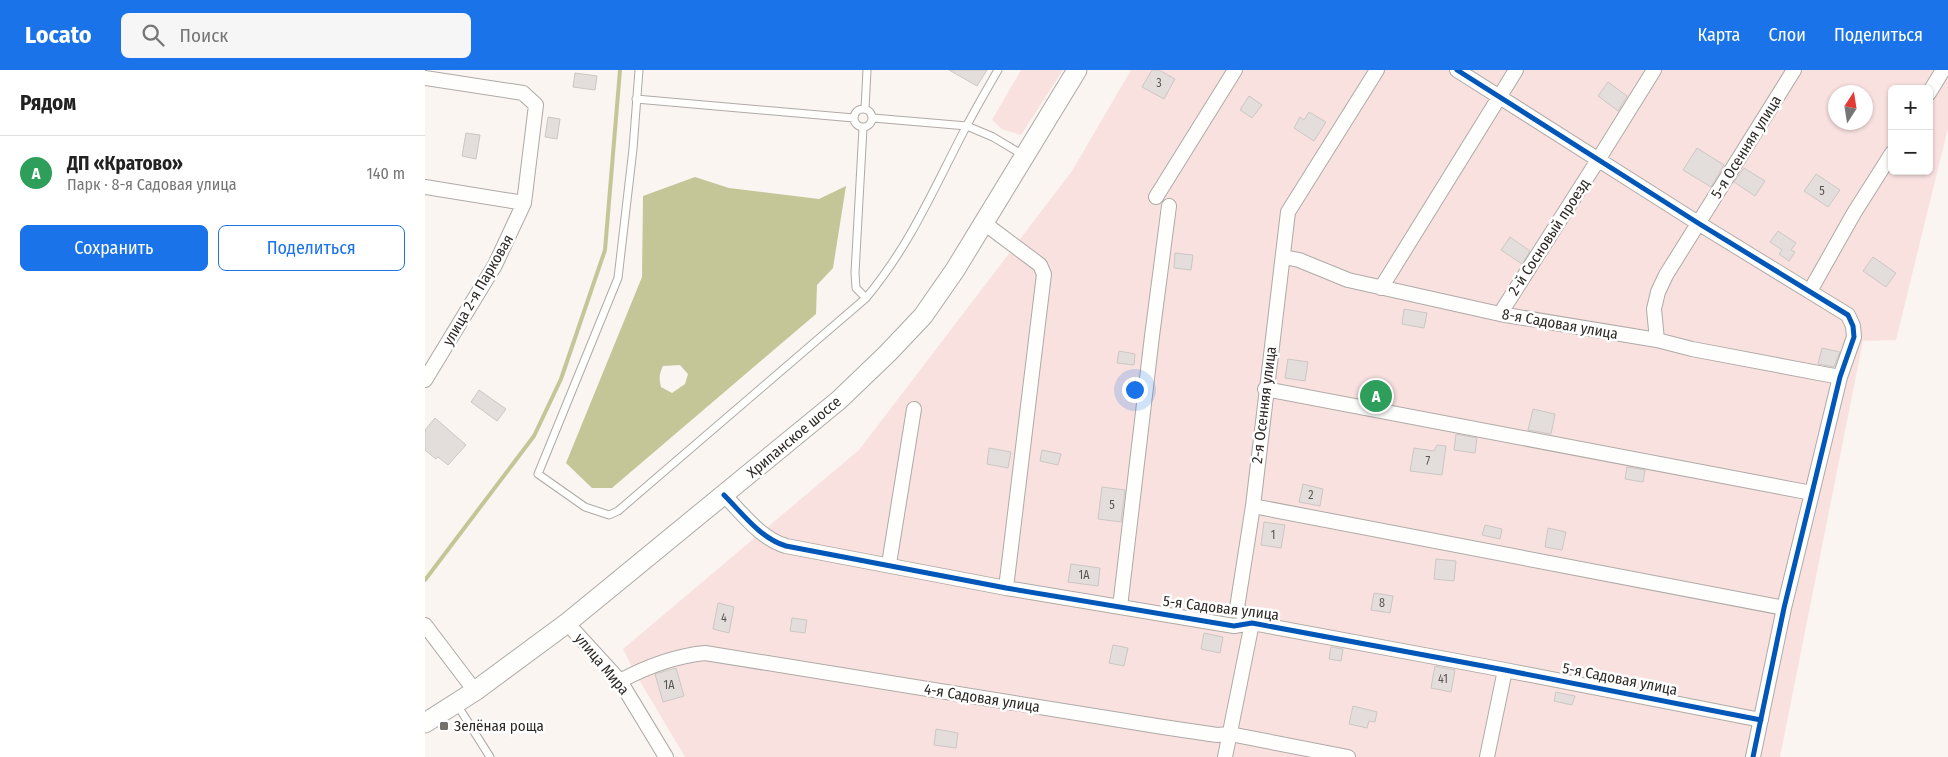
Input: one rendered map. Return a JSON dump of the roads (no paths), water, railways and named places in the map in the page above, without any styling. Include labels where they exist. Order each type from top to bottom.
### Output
[{"type":"main road","name":"Хрипанское шоссе","points":[[425,723],[475,690],[567,623],[839,400],[894,347],[923,316],[984,223],[1077,70]]},
{"type":"street","points":[[1156,197],[1235,70]]},
{"type":"street","name":"2-я Осенняя улица","points":[[1252,623],[1237,608],[1253,506],[1265,389],[1284,257],[1284,234],[1288,212],[1377,70]]},
{"type":"street","points":[[1457,70],[1698,224],[1848,315],[1853,326],[1854,337],[1840,377],[1784,608],[1753,757]]},
{"type":"street","points":[[1381,288],[1516,70]]},
{"type":"street","name":"2-й Сосновый проезд","points":[[1500,314],[1653,70]]},
{"type":"street","name":"5-я Осенняя улица","points":[[1657,340],[1654,309],[1658,292],[1683,246],[1794,70]]},
{"type":"street","points":[[1933,86],[1943,70]]},
{"type":"street","name":"улица 2-я Парковая","points":[[425,78],[447,76],[523,93],[536,105],[525,203],[495,265],[425,380]]},
{"type":"street","points":[[1810,291],[1888,159]]},
{"type":"street","points":[[425,187],[525,203]]},
{"type":"street","points":[[1120,607],[1169,206]]},
{"type":"street","points":[[984,223],[1040,265],[1044,274],[1006,588]]},
{"type":"street","name":"8-я Садовая улица","points":[[1284,257],[1299,260],[1348,280],[1500,314],[1657,340],[1692,349],[1840,377]]},
{"type":"street","points":[[1265,389],[1812,493]]},
{"type":"street","points":[[889,564],[914,409]]},
{"type":"street","name":"5-я Садовая улица","points":[[724,495],[761,533],[775,543],[786,546],[889,564],[1006,588],[1234,626],[1252,623],[1761,720]]},
{"type":"street","points":[[1253,506],[1784,608]]},
{"type":"street","name":"улица Мира","points":[[567,623],[620,681],[666,757]]},
{"type":"street","points":[[1225,757],[1252,623]]},
{"type":"street","points":[[427,628],[475,690]]},
{"type":"street","name":"4-я Садовая улица","points":[[620,681],[670,659],[684,655],[705,653],[1153,726],[1217,735],[1230,734],[1347,757]]},
{"type":"street","points":[[1487,757],[1505,670]]},
{"type":"lane","points":[[639,70],[633,149],[618,278],[538,474],[585,507],[609,515],[618,511],[866,298],[887,272],[913,231],[998,70]]},
{"type":"lane","points":[[865,109],[867,70]]},
{"type":"lane","points":[[636,99],[854,118]]},
{"type":"lane","points":[[865,109],[870,111],[873,118],[870,125],[863,128],[857,125],[854,118],[859,110],[865,109]]},
{"type":"lane","points":[[873,118],[967,126],[993,136],[1025,156]]},
{"type":"lane","points":[[863,128],[855,273],[856,288],[866,298]]},
{"type":"lane","points":[[455,703],[490,757]]},
{"type":"waterway","points":[[425,580],[534,436],[561,379],[605,250],[620,70]]},
{"type":"place","name":"ДП «Кратово»","points":[[1376,396]]},
{"type":"place","name":"Зелёная роща","points":[[444,726]]}]
